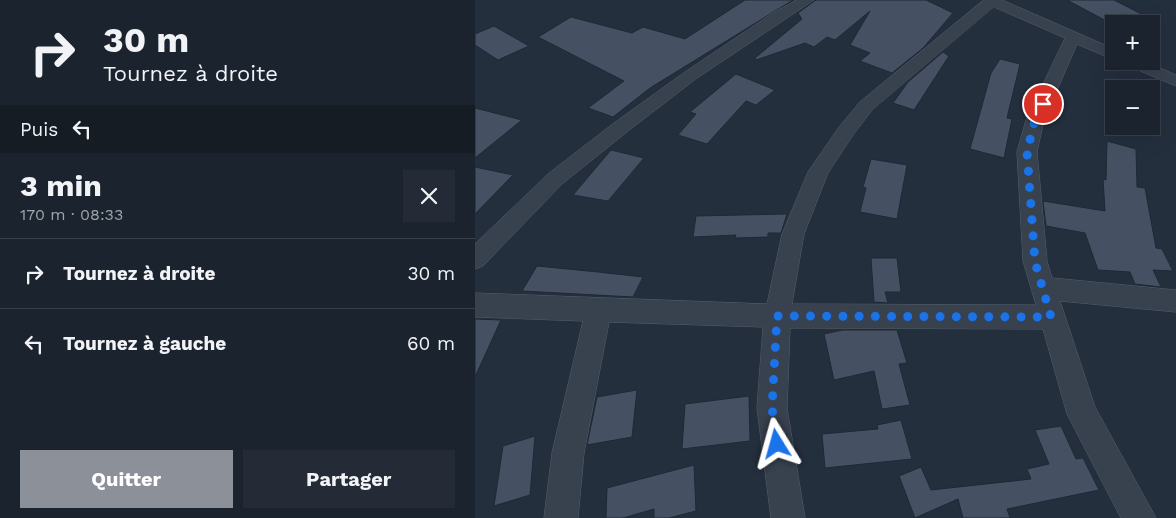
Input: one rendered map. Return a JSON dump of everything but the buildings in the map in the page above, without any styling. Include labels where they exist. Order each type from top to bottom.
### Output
[{"type":"street","points":[[475,260],[555,179],[606,139],[691,75],[778,16],[807,0]]},
{"type":"street","points":[[788,518],[772,408],[777,316],[793,234],[818,172],[845,131],[866,106],[992,1],[1105,50]]},
{"type":"street","points":[[1073,37],[1035,120],[1027,152],[1035,262],[1082,414],[1139,518]]},
{"type":"street","points":[[1151,70],[1176,81]]},
{"type":"street","points":[[1043,288],[1176,301]]},
{"type":"street","points":[[475,305],[599,308],[777,316],[1051,317]]},
{"type":"street","points":[[561,518],[568,453],[599,308]]},
{"type":"route","points":[[777,444],[772,408],[777,316],[1051,317],[1035,262],[1027,152],[1035,120],[1043,104]]}]
